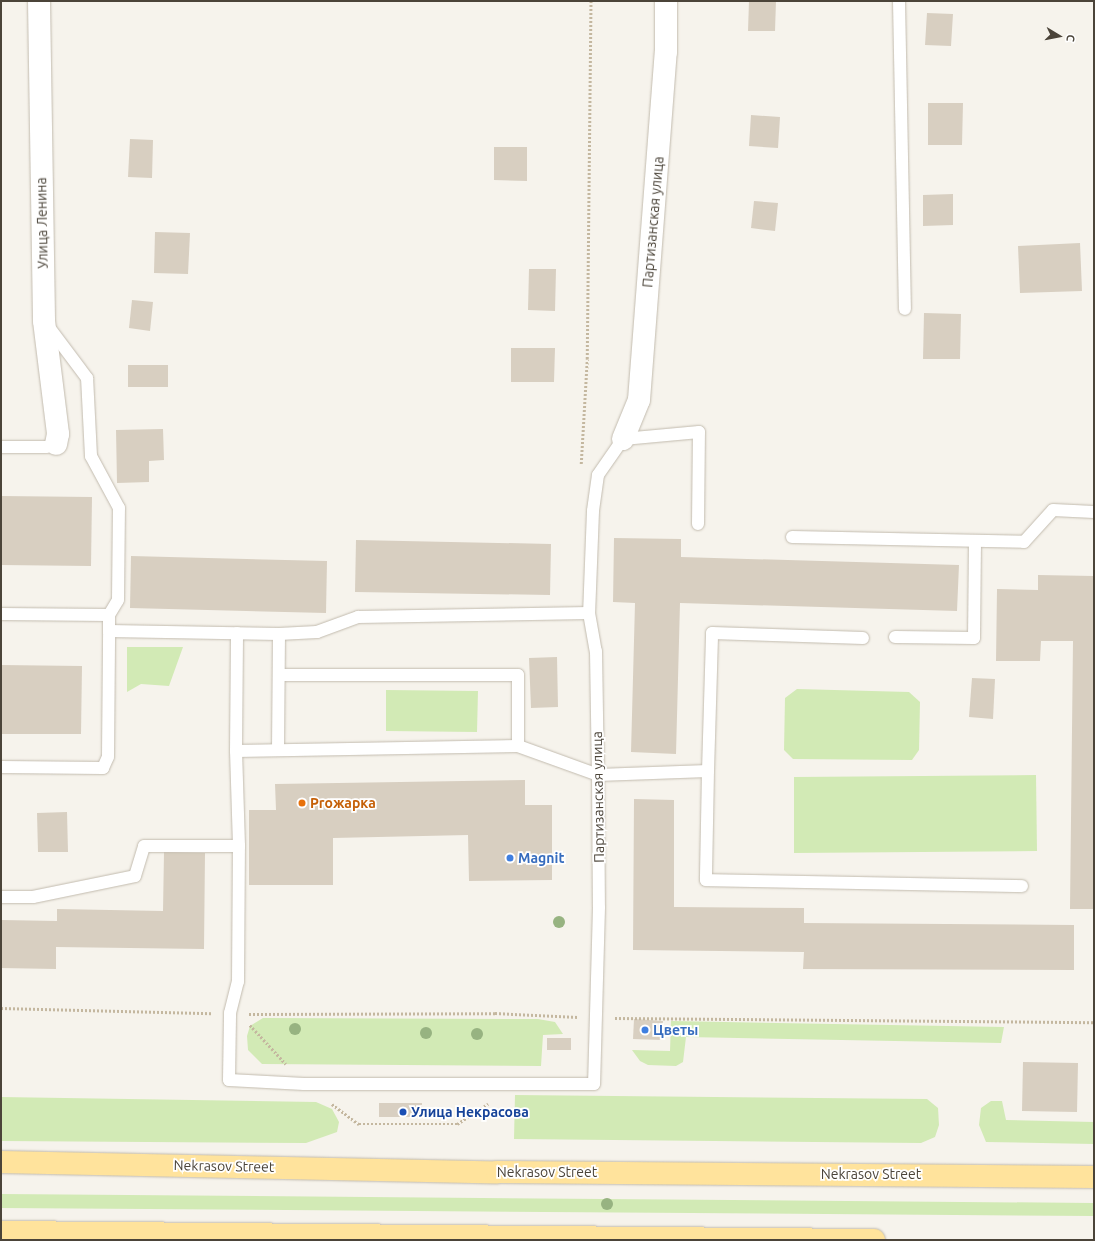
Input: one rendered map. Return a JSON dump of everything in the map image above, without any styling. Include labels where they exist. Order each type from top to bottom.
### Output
[{"type":"main road","name":"Nekrasov Street","points":[[1,1162],[497,1172],[1094,1177]]},
{"type":"main road","points":[[1,1232],[874,1240]]},
{"type":"street","name":"Улица Ленина","points":[[39,1],[44,321],[58,434],[56,444]]},
{"type":"street","name":"Партизанская улица","points":[[623,439],[639,400],[666,52],[666,1]]},
{"type":"lane","points":[[899,1],[904,309]]},
{"type":"lane","points":[[1,767],[97,768],[108,763],[109,615],[118,600],[119,508],[91,456],[87,378],[44,321]]},
{"type":"lane","points":[[623,439],[699,432],[698,524]]},
{"type":"lane","name":"Партизанская улица","points":[[230,1013],[228,1080],[304,1084],[594,1084],[594,1018],[598,907],[598,775],[596,651],[589,613],[592,511],[598,475],[623,439]]},
{"type":"lane","points":[[1,447],[46,447],[56,444]]},
{"type":"lane","points":[[792,537],[1024,542],[1053,510],[1094,512]]},
{"type":"lane","points":[[895,637],[974,638],[975,541]]},
{"type":"lane","points":[[109,631],[279,634],[317,632],[358,617],[589,613]]},
{"type":"lane","points":[[1,614],[109,615]]},
{"type":"lane","points":[[230,1013],[238,982],[240,846],[236,751],[237,633]]},
{"type":"lane","points":[[863,638],[712,633],[706,880],[1022,886]]},
{"type":"lane","points":[[278,749],[280,675],[279,634]]},
{"type":"lane","points":[[280,675],[518,674],[518,746]]},
{"type":"lane","points":[[236,751],[278,749],[518,746],[598,775],[708,771]]},
{"type":"lane","points":[[1,897],[33,897],[135,876],[144,846],[240,846]]},
{"type":"path","points":[[580,470],[585,433],[587,359],[591,1]]},
{"type":"path","points":[[1,1008],[230,1013],[495,1013],[594,1018],[1094,1022]]},
{"type":"green space","points":[[127,647],[183,647],[169,686],[141,684],[127,692]]},
{"type":"green space","points":[[797,689],[909,692],[920,702],[919,750],[912,760],[793,759],[784,750],[785,698]]},
{"type":"green space","points":[[386,690],[478,691],[477,732],[386,731]]},
{"type":"green space","points":[[1036,775],[1037,851],[794,853],[794,777]]},
{"type":"green space","points":[[263,1018],[538,1019],[555,1022],[563,1034],[543,1035],[541,1066],[262,1064],[248,1050],[247,1036],[250,1026]]},
{"type":"green space","points":[[671,1021],[1004,1027],[1001,1043],[686,1037],[683,1062],[676,1066],[648,1065],[640,1061],[632,1050],[670,1051]]},
{"type":"green space","points":[[515,1095],[927,1099],[938,1108],[939,1125],[935,1137],[921,1143],[514,1139]]},
{"type":"green space","points":[[1,1097],[316,1102],[332,1109],[339,1122],[337,1132],[306,1143],[1,1141]]},
{"type":"green space","points":[[991,1101],[1002,1101],[1006,1120],[1094,1122],[1094,1144],[986,1142],[979,1125],[981,1108]]},
{"type":"green space","points":[[1,1194],[1093,1203],[1094,1216],[1,1208]]},
{"type":"building","points":[[749,1],[776,1],[775,31],[748,31]]},
{"type":"building","points":[[927,13],[953,14],[951,46],[925,45]]},
{"type":"building","points":[[928,103],[963,103],[962,145],[928,145]]},
{"type":"building","points":[[751,115],[780,117],[778,148],[749,146]]},
{"type":"building","points":[[130,139],[153,140],[152,178],[128,177]]},
{"type":"building","points":[[494,147],[527,147],[527,181],[494,180]]},
{"type":"building","points":[[953,194],[953,225],[923,226],[923,195]]},
{"type":"building","points":[[754,201],[778,203],[775,231],[751,228]]},
{"type":"building","points":[[155,232],[190,233],[188,274],[154,273]]},
{"type":"building","points":[[1080,243],[1082,291],[1020,293],[1018,246]]},
{"type":"building","points":[[529,269],[556,269],[555,311],[528,310]]},
{"type":"building","points":[[132,300],[153,302],[150,331],[129,328]]},
{"type":"building","points":[[924,313],[961,314],[960,359],[923,359]]},
{"type":"building","points":[[511,348],[555,348],[554,382],[511,382]]},
{"type":"building","points":[[128,365],[168,365],[168,387],[128,387]]},
{"type":"building","points":[[163,429],[164,460],[149,461],[149,482],[117,483],[116,430]]},
{"type":"building","points":[[1,496],[92,497],[91,566],[1,565]]},
{"type":"building","points":[[614,538],[681,539],[681,557],[959,565],[957,611],[680,603],[676,754],[631,752],[635,603],[613,602]]},
{"type":"building","points":[[356,540],[551,544],[550,595],[355,592]]},
{"type":"building","points":[[131,556],[327,561],[326,613],[130,608]]},
{"type":"building","points":[[1038,575],[1094,576],[1094,909],[1070,909],[1073,641],[1041,641],[1040,661],[996,661],[997,589],[1038,590]]},
{"type":"building","points":[[557,657],[558,707],[531,708],[529,658]]},
{"type":"building","points":[[1,665],[82,666],[81,734],[1,734]]},
{"type":"building","points":[[972,678],[995,679],[993,719],[969,717]]},
{"type":"building","points":[[525,780],[525,805],[552,805],[552,880],[469,881],[468,835],[333,838],[333,885],[249,885],[249,810],[276,810],[275,784]]},
{"type":"building","points":[[634,799],[674,800],[674,907],[804,908],[804,923],[1074,925],[1074,970],[803,969],[804,952],[633,950]]},
{"type":"building","points":[[67,812],[68,852],[38,852],[37,813]]},
{"type":"building","points":[[164,852],[205,853],[204,949],[56,947],[56,969],[1,968],[1,920],[57,921],[57,909],[163,911]]},
{"type":"building","points":[[634,1019],[663,1021],[661,1040],[633,1039]]},
{"type":"building","points":[[547,1038],[571,1038],[571,1050],[547,1050]]},
{"type":"building","points":[[1023,1062],[1078,1063],[1077,1112],[1022,1111]]},
{"type":"building","points":[[379,1103],[422,1103],[422,1117],[379,1117]]},
{"type":"place","name":"Proжарка","points":[[302,803]]},
{"type":"place","name":"Magnit","points":[[510,858]]},
{"type":"place","name":"Цветы","points":[[645,1030]]},
{"type":"place","name":"Улица Некрасова","points":[[403,1112]]}]
